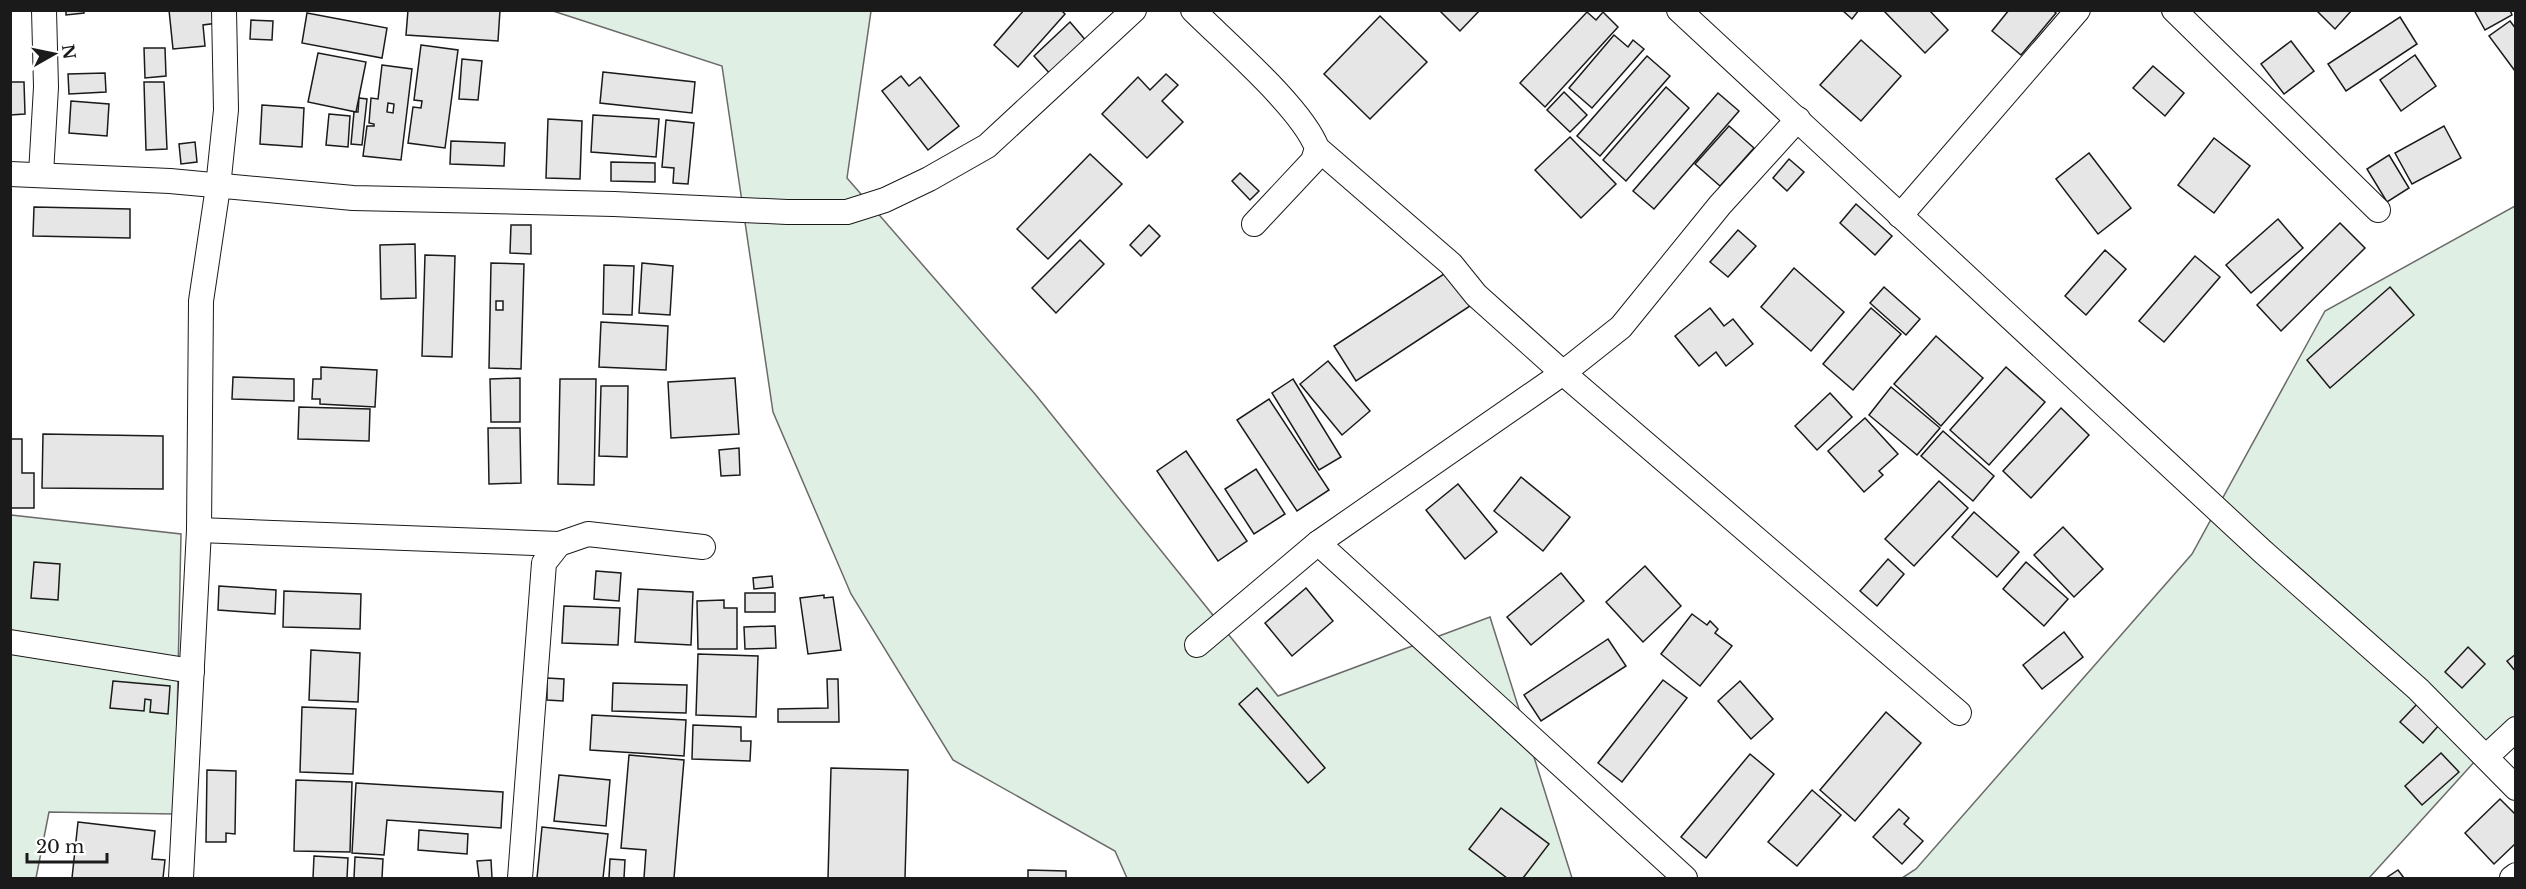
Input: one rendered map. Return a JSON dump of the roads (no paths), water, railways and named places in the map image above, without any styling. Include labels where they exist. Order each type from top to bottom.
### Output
[{"type":"street","points":[[41,174],[46,87],[44,10]]},
{"type":"street","points":[[181,879],[199,530],[201,301],[218,187],[226,110],[224,10]]},
{"type":"street","points":[[10,174],[170,181],[353,198],[847,212],[885,200],[930,180],[987,146],[1134,10]]},
{"type":"street","points":[[1193,10],[1290,108],[1312,135],[1317,148],[1450,264],[1476,295],[1563,373],[1959,713]]},
{"type":"street","points":[[1679,10],[2262,551],[2418,689],[2487,756],[2516,788]]},
{"type":"street","points":[[1900,216],[2078,10]]},
{"type":"street","points":[[2174,10],[2378,210]]},
{"type":"street","points":[[1197,645],[1318,543],[1563,373],[1622,327],[1720,205],[1798,119]]},
{"type":"street","points":[[1254,224],[1313,161],[1317,148]]},
{"type":"street","points":[[199,530],[559,544],[588,534],[703,547]]},
{"type":"street","points":[[1318,543],[1685,879]]},
{"type":"street","points":[[520,879],[544,563],[559,544]]},
{"type":"street","points":[[10,642],[192,671]]},
{"type":"street","points":[[2487,756],[2516,729]]},
{"type":"street","points":[[2512,879],[2516,875]]}]
